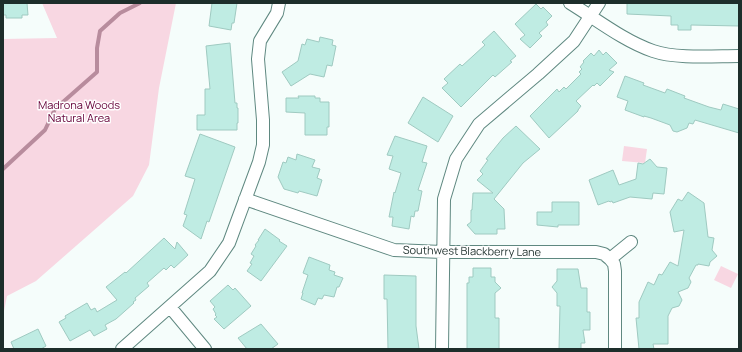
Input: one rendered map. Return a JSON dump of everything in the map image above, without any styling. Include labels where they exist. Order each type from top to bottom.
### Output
[{"type":"street","points":[[122,349],[210,271],[229,243],[259,162],[263,145],[263,120],[258,59],[260,41],[277,13],[279,3]]},
{"type":"street","points":[[570,3],[631,42],[654,52],[679,56],[739,56]]},
{"type":"street","points":[[442,349],[442,252],[444,199],[456,159],[479,124],[574,41],[599,3]]},
{"type":"street","name":"Southwest Blackberry Lane","points":[[245,200],[394,250],[442,252],[596,252],[604,254],[610,259]]},
{"type":"street","points":[[615,349],[615,271],[614,264],[610,259],[631,242]]},
{"type":"street","points":[[170,307],[205,349]]},
{"type":"green space","name":"Madrona Woods Natural Area","points":[[42,3],[176,3],[159,88],[149,165],[133,196],[36,281],[7,296],[3,316],[3,39],[57,38]]},
{"type":"green space","points":[[624,146],[647,149],[645,163],[622,161]]},
{"type":"green space","points":[[721,266],[738,274],[731,288],[714,280]]},
{"type":"building","points":[[3,3],[27,3],[28,15],[22,15],[22,18],[6,18],[6,15],[3,15]]},
{"type":"building","points":[[212,3],[237,3],[234,23],[232,23],[231,30],[209,26]]},
{"type":"building","points":[[627,3],[739,3],[739,26],[691,25],[691,30],[678,30],[678,25],[671,25],[671,16],[627,14]]},
{"type":"building","points":[[536,4],[541,9],[543,7],[552,16],[546,22],[548,25],[539,33],[542,36],[530,48],[520,39],[525,35],[515,24]]},
{"type":"building","points":[[494,31],[516,56],[510,61],[512,62],[495,77],[493,75],[461,107],[442,88],[448,83],[444,79],[460,64],[462,66],[485,45],[482,42]]},
{"type":"building","points":[[320,37],[333,40],[332,45],[336,46],[332,66],[327,65],[324,77],[310,74],[291,86],[282,72],[298,61],[302,44],[305,45],[307,39],[319,42]]},
{"type":"building","points":[[230,43],[235,103],[237,103],[238,108],[237,130],[197,130],[197,115],[205,115],[205,89],[210,89],[206,46]]},
{"type":"building","points":[[599,50],[603,55],[606,52],[617,63],[609,70],[614,72],[600,86],[597,83],[594,86],[593,85],[576,101],[581,106],[578,111],[549,138],[530,116],[557,89],[559,92],[564,87],[566,89],[581,74],[579,72],[582,69],[580,67],[584,62],[583,61],[591,53],[594,56]]},
{"type":"building","points":[[625,76],[644,83],[643,85],[665,93],[667,89],[685,96],[684,98],[709,107],[721,110],[723,104],[739,109],[739,133],[695,120],[693,124],[689,123],[687,128],[677,132],[673,131],[670,125],[625,110],[628,101],[617,97]]},
{"type":"building","points":[[298,96],[315,96],[315,98],[320,98],[320,102],[329,102],[329,127],[327,127],[327,135],[305,135],[305,113],[286,112],[286,98],[299,98]]},
{"type":"building","points":[[423,97],[453,116],[438,142],[408,123]]},
{"type":"building","points":[[516,126],[540,149],[523,163],[494,199],[504,209],[505,229],[497,229],[497,234],[475,234],[467,225],[471,222],[473,193],[493,193],[477,180],[483,174],[480,171],[488,160],[486,159],[503,138]]},
{"type":"building","points":[[200,134],[235,147],[209,222],[207,221],[201,239],[183,226],[187,215],[184,214],[195,179],[185,176]]},
{"type":"building","points":[[395,136],[427,146],[422,162],[427,163],[418,190],[422,191],[418,211],[415,211],[414,217],[411,216],[409,229],[392,226],[393,217],[389,217],[394,192],[395,193],[401,173],[389,169],[393,156],[387,155]]},
{"type":"building","points":[[297,154],[315,160],[312,167],[320,169],[317,178],[322,180],[317,196],[284,189],[278,177],[283,162],[286,163],[288,157],[296,160]]},
{"type":"building","points":[[650,159],[657,167],[667,168],[664,194],[653,193],[652,199],[630,197],[613,203],[612,201],[609,201],[598,205],[589,180],[613,170],[619,185],[636,179],[638,163],[643,164]]},
{"type":"building","points":[[688,192],[704,203],[708,237],[714,238],[712,250],[717,256],[710,262],[709,266],[696,265],[689,278],[691,282],[688,288],[678,292],[682,300],[679,306],[672,308],[668,316],[668,344],[653,344],[654,349],[639,349],[636,318],[639,318],[639,302],[648,282],[654,285],[659,274],[662,275],[670,262],[678,266],[684,230],[674,232],[670,212],[678,199],[682,201]]},
{"type":"building","points":[[552,202],[579,202],[579,225],[558,225],[558,227],[537,225],[537,212],[552,212]]},
{"type":"building","points":[[265,229],[287,246],[261,281],[247,271],[252,264],[250,263],[254,256],[251,254]]},
{"type":"building","points":[[164,238],[175,249],[177,242],[188,255],[174,268],[171,265],[166,270],[164,268],[147,283],[149,286],[135,298],[136,300],[133,302],[134,303],[116,319],[105,325],[107,329],[94,336],[90,330],[70,341],[59,322],[66,318],[65,316],[87,303],[91,310],[95,308],[97,312],[117,300],[106,287],[125,272],[126,273]]},
{"type":"building","points":[[309,257],[330,265],[329,270],[335,272],[334,275],[343,278],[339,287],[337,287],[334,297],[324,295],[322,299],[318,298],[315,305],[301,299],[308,275],[303,273]]},
{"type":"building","points":[[473,268],[491,268],[491,277],[495,277],[495,282],[501,288],[495,293],[495,318],[499,318],[499,349],[467,349],[467,283],[469,283],[469,277],[473,277]]},
{"type":"building","points":[[557,269],[578,269],[581,288],[587,288],[587,312],[590,312],[590,330],[583,330],[585,343],[581,343],[581,349],[559,349],[560,306],[557,306],[557,293],[552,287],[557,281]]},
{"type":"building","points":[[384,275],[416,276],[416,326],[419,349],[388,349],[387,299],[384,299]]},
{"type":"building","points":[[228,285],[233,290],[235,288],[251,306],[224,329],[214,319],[217,317],[213,309],[215,307],[210,301]]},
{"type":"building","points":[[261,324],[278,344],[271,349],[247,349],[238,338]]},
{"type":"building","points":[[38,329],[46,346],[41,349],[14,349],[11,342]]},
{"type":"waterway","points":[[3,169],[45,130],[55,109],[97,72],[97,48],[100,31],[120,13],[140,3]]}]
